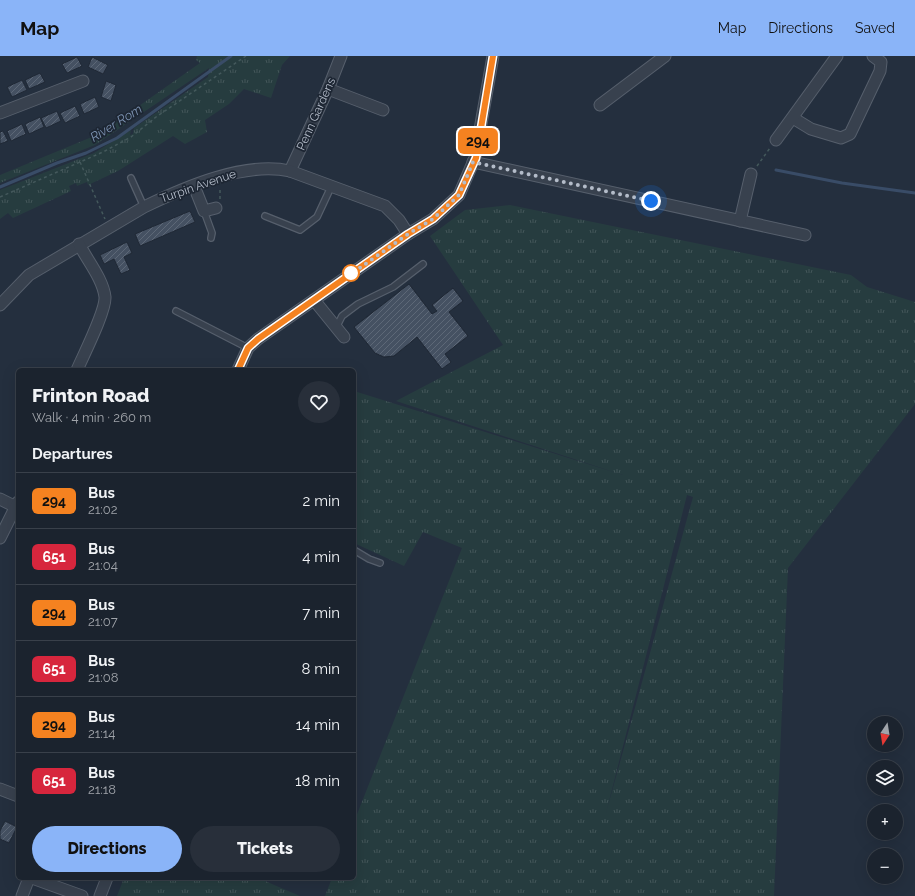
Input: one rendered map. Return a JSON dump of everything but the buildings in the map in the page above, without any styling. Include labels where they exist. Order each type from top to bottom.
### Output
[{"type":"street","name":"Penn Gardens","points":[[290,171],[328,89],[341,56]]},
{"type":"street","points":[[239,368],[248,348],[408,234],[433,219],[459,195],[476,158],[493,56]]},
{"type":"street","points":[[600,105],[665,56]]},
{"type":"street","points":[[776,140],[837,56]]},
{"type":"street","points":[[793,118],[811,129],[841,138],[850,134],[880,71],[881,62],[873,56]]},
{"type":"street","points":[[0,113],[83,80]]},
{"type":"street","points":[[328,89],[383,110]]},
{"type":"street","points":[[473,162],[805,235]]},
{"type":"street","name":"Turpin Avenue","points":[[0,305],[29,275],[109,226],[144,207],[163,197],[194,186],[221,177],[250,170],[277,168],[290,171],[385,206],[399,220],[408,234]]},
{"type":"street","points":[[740,221],[751,174]]},
{"type":"street","points":[[194,186],[204,211],[218,205]]},
{"type":"street","points":[[77,368],[102,310],[105,298],[100,284],[79,244]]},
{"type":"street","points":[[314,300],[344,338]]},
{"type":"street","points":[[0,499],[16,504]]},
{"type":"street","points":[[0,538],[16,506]]},
{"type":"street","points":[[0,788],[16,795]]},
{"type":"street","points":[[22,896],[30,880]]},
{"type":"street","points":[[37,880],[82,896]]},
{"type":"street","points":[[100,896],[106,880]]},
{"type":"lane","points":[[130,178],[144,207]]},
{"type":"lane","points":[[265,216],[300,230],[317,217],[331,187]]},
{"type":"lane","points":[[204,211],[212,233],[211,238]]},
{"type":"lane","points":[[336,328],[342,316],[358,304],[393,287],[423,264]]},
{"type":"lane","points":[[176,311],[248,348]]},
{"type":"lane","points":[[356,551],[366,558],[380,563]]},
{"type":"path","points":[[0,197],[80,162],[131,137],[156,117],[246,56]]},
{"type":"path","points":[[751,174],[776,140]]},
{"type":"path","points":[[80,162],[109,226]]},
{"type":"path","points":[[218,205],[221,177]]},
{"type":"green space","points":[[197,56],[290,56],[282,65],[271,98],[244,89],[229,104],[205,120],[207,132],[185,144],[173,136],[118,171],[88,185],[87,182],[77,186],[76,183],[69,186],[71,191],[13,218],[8,213],[0,219],[0,190],[94,153],[131,130],[130,135],[133,134],[134,128],[208,77],[209,68],[95,145],[0,183],[0,175],[99,134],[200,63],[196,60]]},
{"type":"green space","points":[[510,205],[851,275],[867,287],[915,302],[915,404],[788,568],[774,896],[325,896],[331,880],[356,880],[356,817],[462,548],[423,532],[404,566],[356,544],[356,392],[623,475],[396,401],[503,345],[430,236],[465,210]],"holes":[[[687,495],[693,497],[606,813]]]},
{"type":"green space","points":[[123,880],[263,880],[300,896],[117,896]]},
{"type":"waterway","name":"River Rom","points":[[0,187],[57,163],[86,153],[117,138],[231,56]]},
{"type":"waterway","points":[[776,170],[842,183],[915,193]]},
{"type":"bus line","name":"294","points":[[239,368],[248,348],[258,339],[408,234],[433,219],[459,195],[476,158],[493,56]]},
{"type":"route","points":[[351,273],[347,277],[408,234],[433,219],[459,195],[473,162],[651,201]]}]
